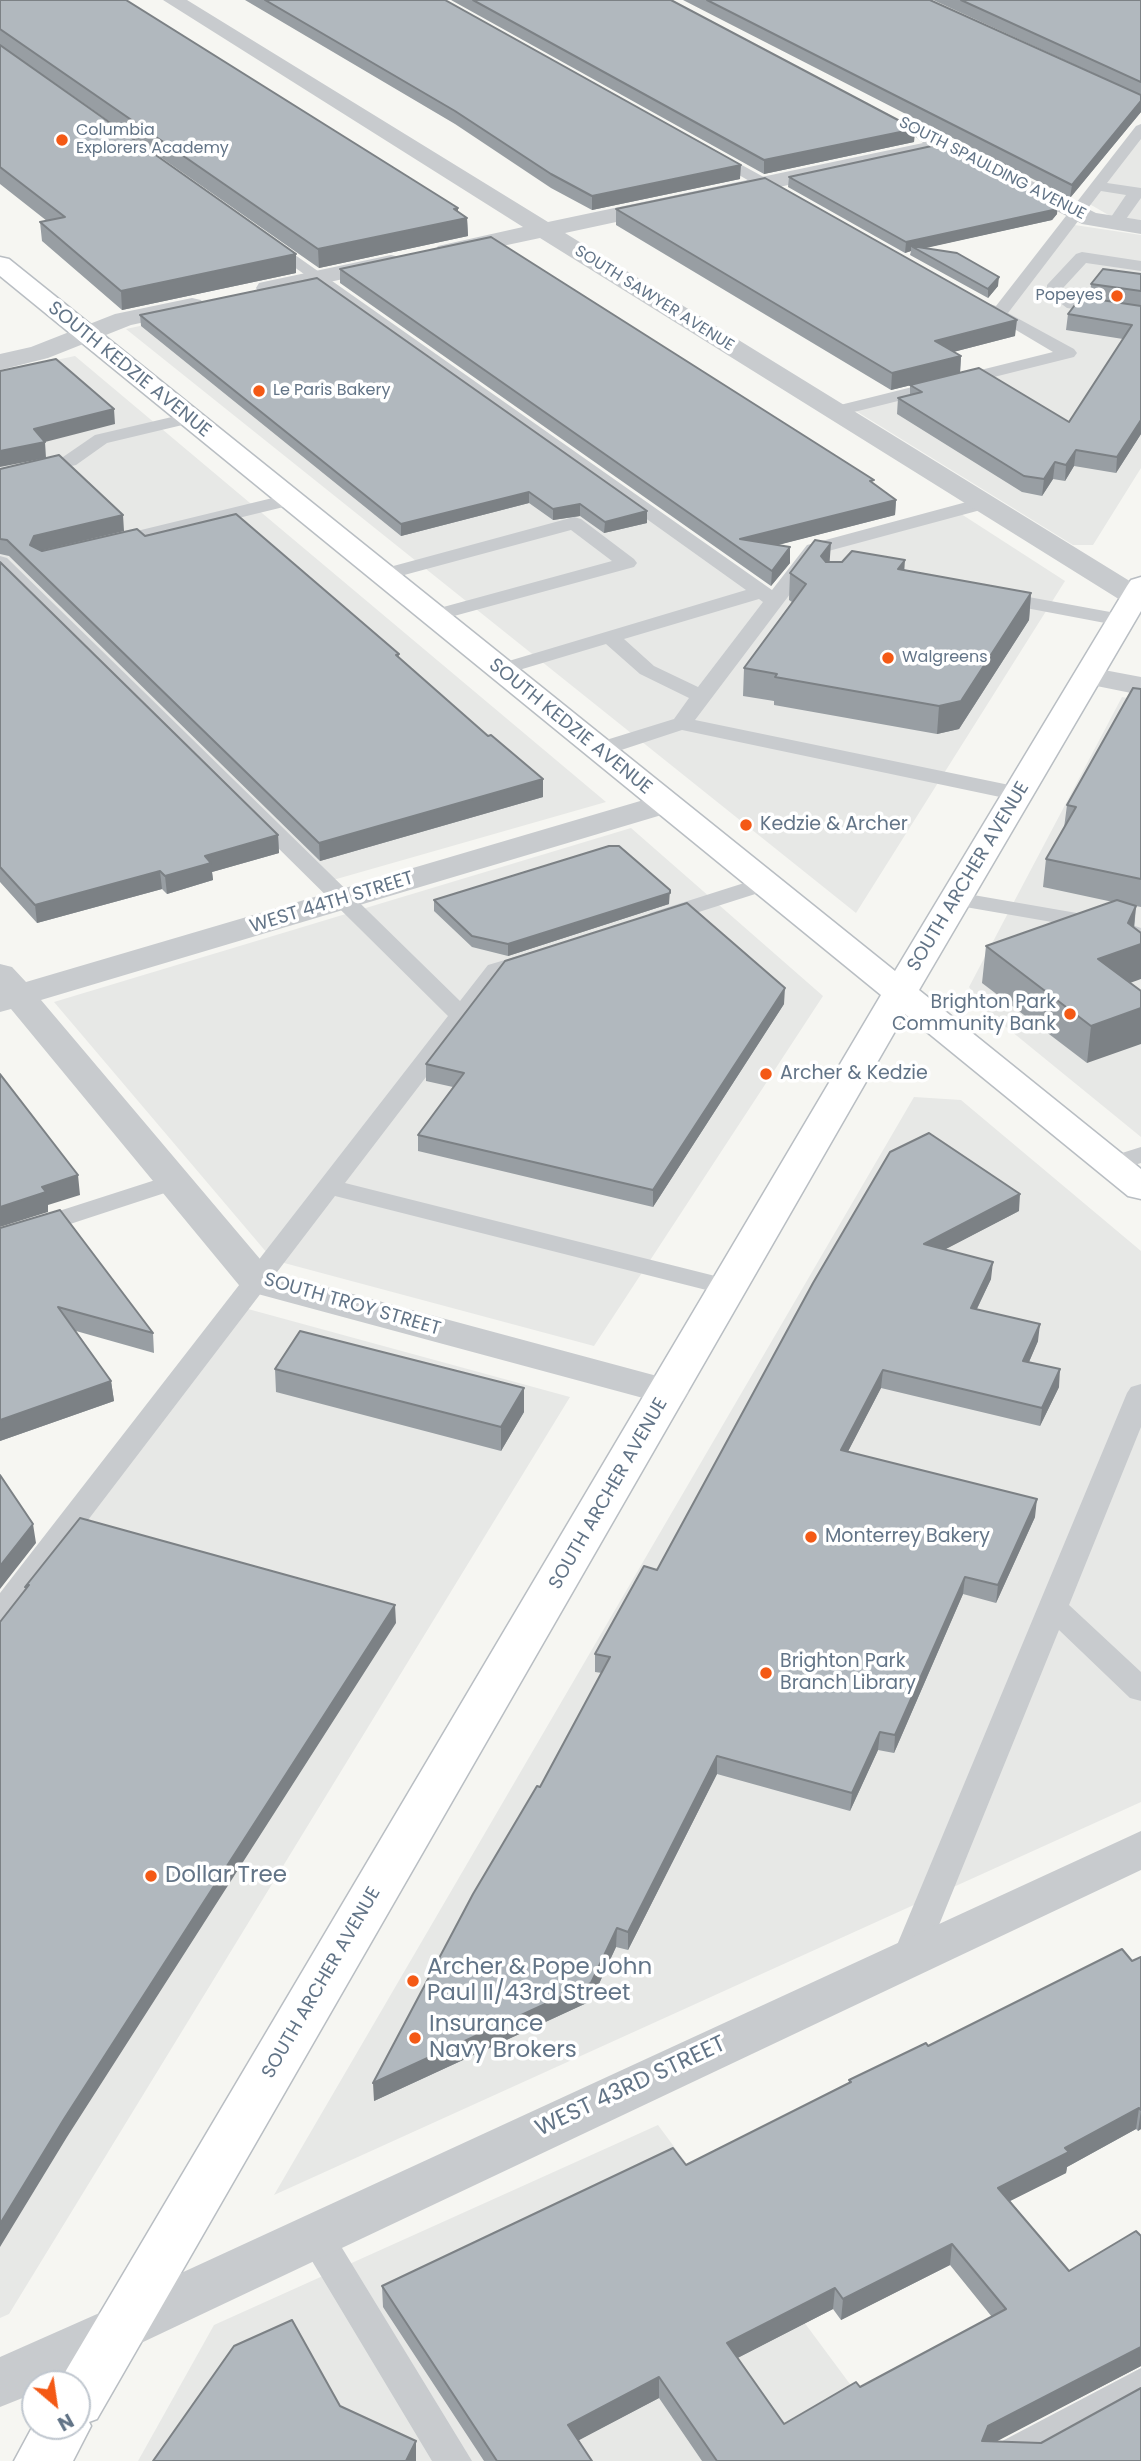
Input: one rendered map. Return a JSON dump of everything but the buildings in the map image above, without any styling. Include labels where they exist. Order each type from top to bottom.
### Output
[{"type":"main road","name":"SOUTH KEDZIE AVENUE","points":[[0,264],[899,994],[1126,1160],[1141,1188]]},
{"type":"main road","name":"SOUTH ARCHER AVENUE","points":[[91,2378],[730,1288],[899,994],[1132,601]]},
{"type":"main road","points":[[42,2461],[55,2440]]},
{"type":"street","name":"SOUTH SAWYER AVENUE","points":[[173,0],[1132,601]]},
{"type":"street","name":"SOUTH SPAULDING AVENUE","points":[[909,127],[1076,213],[1090,219],[1141,227]]},
{"type":"street","points":[[241,294],[944,145]]},
{"type":"street","points":[[0,362],[39,353],[124,319],[215,300]]},
{"type":"street","points":[[1088,676],[1141,686]]},
{"type":"street","name":"WEST 44TH STREET","points":[[6,990],[343,899],[664,804]]},
{"type":"street","name":"SOUTH TROY STREET","points":[[6,990],[257,1281],[669,1392]]},
{"type":"street","name":"WEST 43RD STREET","points":[[0,2383],[1141,1849]]},
{"type":"lane","points":[[999,314],[1141,129]]},
{"type":"lane","points":[[695,145],[800,203]]},
{"type":"lane","points":[[1097,186],[1139,192],[1115,223]]},
{"type":"lane","points":[[256,232],[768,596]]},
{"type":"lane","points":[[1141,266],[1082,257],[1053,289],[1060,297],[1073,304],[1141,314]]},
{"type":"lane","points":[[834,412],[1068,353],[975,301]]},
{"type":"lane","points":[[0,476],[69,461],[101,439],[189,418]]},
{"type":"lane","points":[[96,546],[289,500]]},
{"type":"lane","points":[[681,723],[768,596],[814,548],[981,504]]},
{"type":"lane","points":[[382,575],[574,523],[628,562],[432,616]]},
{"type":"lane","points":[[0,562],[461,1016]]},
{"type":"lane","points":[[976,593],[1132,601]]},
{"type":"lane","points":[[499,670],[609,637],[768,596]]},
{"type":"lane","points":[[609,637],[647,670],[701,696]]},
{"type":"lane","points":[[597,750],[681,723],[1019,794]]},
{"type":"lane","points":[[634,926],[763,884]]},
{"type":"lane","points":[[956,899],[1109,925],[1141,936]]},
{"type":"lane","points":[[0,1614],[496,970],[559,950]]},
{"type":"lane","points":[[0,1239],[174,1182]]},
{"type":"lane","points":[[329,1187],[730,1288]]},
{"type":"lane","points":[[909,1957],[1141,1393]]},
{"type":"lane","points":[[1054,1608],[1141,1690]]},
{"type":"lane","points":[[314,2236],[453,2461]]},
{"type":"lane","points":[[1001,2461],[1141,2385]]},
{"type":"shaded area","points":[[1141,124],[1141,220],[1112,217],[1086,202]]},
{"type":"shaded area","points":[[1068,224],[1141,235],[1141,468],[1093,545],[1073,545],[851,408],[1067,353],[998,314]]},
{"type":"shaded area","points":[[329,285],[774,601],[814,549],[955,510],[1065,581],[856,913],[126,329]]},
{"type":"shaded area","points":[[75,356],[606,802],[326,882],[0,562],[0,372]]},
{"type":"shaded area","points":[[1122,697],[1141,701],[1141,1137],[984,1009],[969,987]]},
{"type":"shaded area","points":[[631,828],[823,996],[594,1346],[273,1260],[54,1002]]},
{"type":"shaded area","points":[[914,1097],[961,1100],[1141,1251],[1141,1802],[274,2195]]},
{"type":"shaded area","points":[[237,1306],[570,1397],[9,2314],[0,2318],[0,1616]]},
{"type":"shaded area","points":[[658,2125],[907,2461],[138,2461],[214,2325]]},
{"type":"place","name":"Columbia Explorers Academy","points":[[62,140]]},
{"type":"place","name":"Popeyes","points":[[1117,296]]},
{"type":"place","name":"Le Paris Bakery","points":[[259,391]]},
{"type":"place","name":"Walgreens","points":[[888,658]]},
{"type":"place","name":"Kedzie & Archer","points":[[746,825]]},
{"type":"place","name":"Brighton Park Community Bank","points":[[1070,1014]]},
{"type":"place","name":"Archer & Kedzie","points":[[766,1074]]},
{"type":"place","name":"Monterrey Bakery","points":[[811,1537]]},
{"type":"place","name":"Brighton Park Branch Library","points":[[766,1673]]},
{"type":"place","name":"Dollar Tree","points":[[151,1876]]},
{"type":"place","name":"Archer & Pope John Paul II/43rd Street","points":[[413,1981]]},
{"type":"place","name":"Insurance Navy Brokers","points":[[415,2038]]}]
